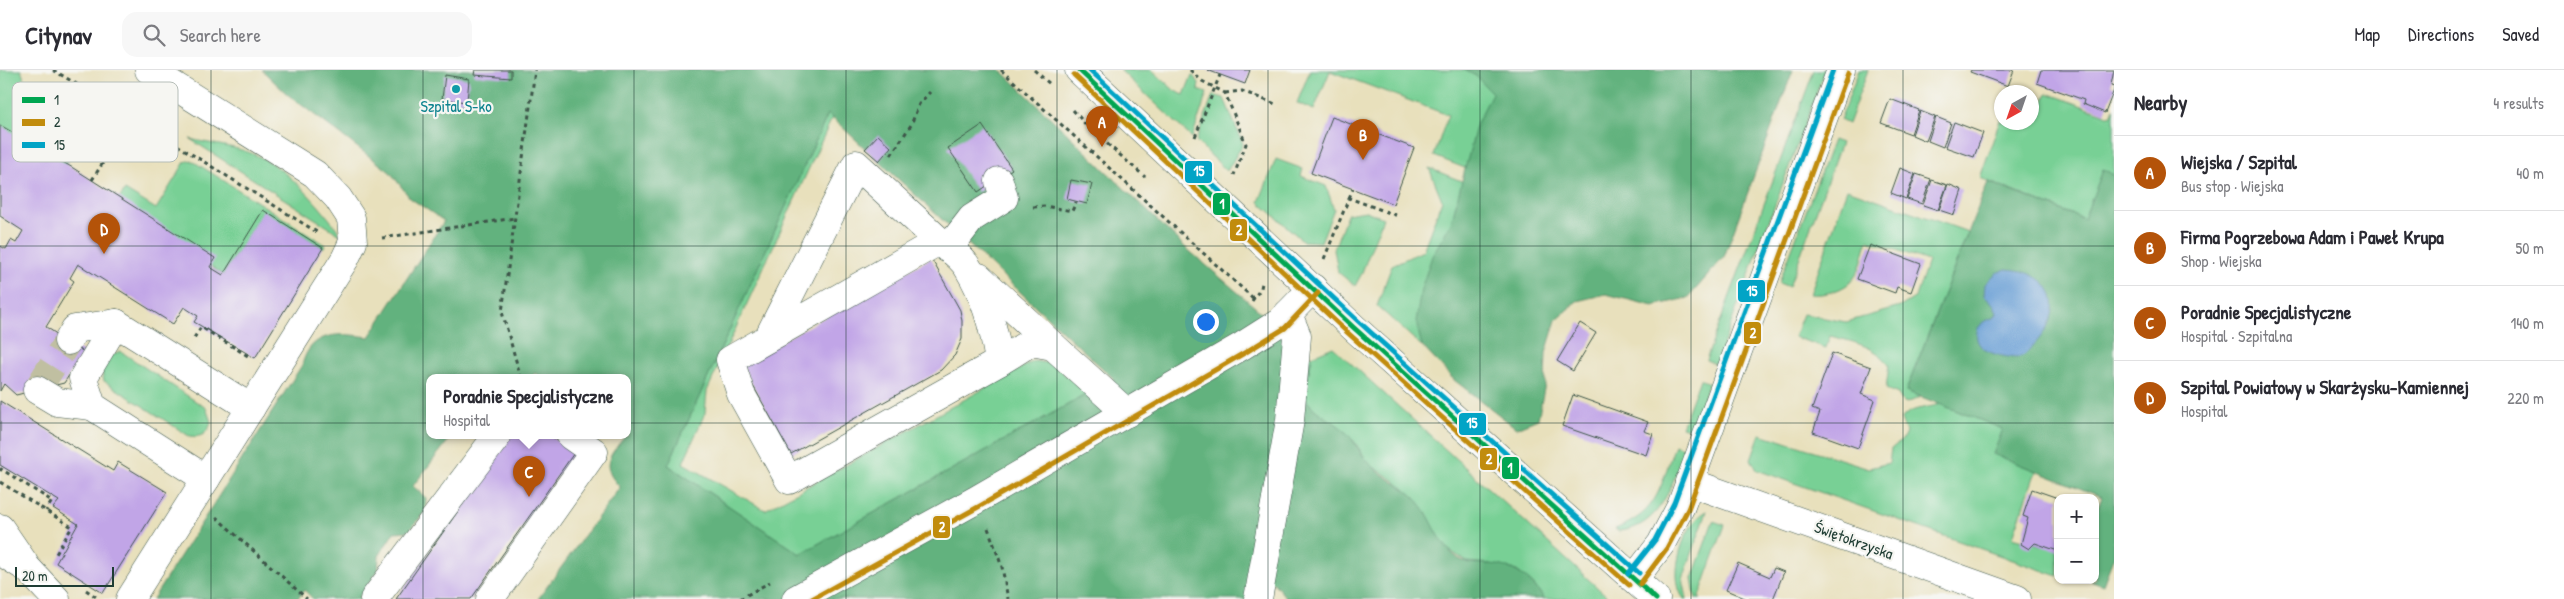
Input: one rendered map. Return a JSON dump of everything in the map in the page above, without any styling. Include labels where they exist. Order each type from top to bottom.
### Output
[{"type":"street","points":[[149,70],[168,82]]},
{"type":"street","points":[[1079,70],[1317,276],[1656,599]]},
{"type":"street","points":[[1634,579],[1671,527],[1690,482],[1842,70]]},
{"type":"street","points":[[130,599],[353,242],[351,218],[338,198],[315,174],[178,88]]},
{"type":"street","points":[[768,338],[856,164],[1127,413]]},
{"type":"street","points":[[999,191],[972,218],[951,252],[768,338],[730,360],[741,394],[789,480],[999,362],[1031,342],[1053,346]]},
{"type":"street","points":[[951,252],[985,298],[994,330],[999,362]]},
{"type":"street","points":[[796,599],[976,500],[1242,346],[1288,314],[1317,276]]},
{"type":"street","points":[[1258,599],[1290,420],[1297,336],[1288,314]]},
{"type":"street","points":[[68,341],[75,329],[116,324],[251,408]]},
{"type":"street","points":[[92,406],[83,378],[116,324]]},
{"type":"street","points":[[37,390],[58,402],[92,406],[200,488]]},
{"type":"street","points":[[374,599],[494,439]]},
{"type":"street","points":[[490,599],[594,452],[575,439]]},
{"type":"street","name":"Świętokrzyska","points":[[1690,482],[2018,599]]},
{"type":"street","points":[[0,528],[40,564],[56,599]]},
{"type":"street","points":[[0,551],[40,564]]},
{"type":"path","points":[[53,70],[73,82]]},
{"type":"path","points":[[519,374],[513,359],[502,312],[535,70]]},
{"type":"path","points":[[1001,70],[1254,299]]},
{"type":"path","points":[[1190,70],[1202,81],[1225,93],[1242,91],[1278,105]]},
{"type":"path","points":[[1192,144],[1220,75]]},
{"type":"path","points":[[872,179],[903,138],[919,104],[930,92]]},
{"type":"path","points":[[1225,93],[1246,144],[1232,180]]},
{"type":"path","points":[[178,145],[326,237]]},
{"type":"path","points":[[92,180],[103,162]]},
{"type":"path","points":[[1317,276],[1353,189]]},
{"type":"path","points":[[999,191],[1005,211],[1024,211],[1035,205],[1072,211],[1076,202]]},
{"type":"path","points":[[1350,198],[1398,216]]},
{"type":"path","points":[[353,242],[515,218]]},
{"type":"path","points":[[189,346],[201,327],[251,358]]},
{"type":"path","points":[[0,471],[1,469],[27,483],[52,501],[46,511]]},
{"type":"path","points":[[0,482],[72,527],[40,564]]},
{"type":"path","points":[[200,488],[307,599]]},
{"type":"path","points":[[976,500],[1002,567],[1008,599]]},
{"type":"path","points":[[85,589],[102,599]]},
{"type":"green space","points":[[0,70],[21,70],[24,82],[12,82],[12,132],[0,125]]},
{"type":"green space","points":[[262,70],[1001,70],[1186,248],[1312,356],[1304,397],[1308,403],[1345,431],[1366,460],[1381,474],[1407,491],[1418,501],[1446,547],[1452,553],[1466,562],[1498,565],[1514,570],[1528,579],[1544,599],[1287,599],[1272,581],[1269,599],[538,599],[620,487],[608,467],[611,456],[623,439],[631,439],[631,374],[535,373],[426,374],[426,439],[450,439],[413,486],[426,498],[425,512],[409,531],[394,532],[379,556],[378,571],[358,599],[313,599],[304,590],[298,599],[153,599],[302,365],[312,345],[328,336],[369,337],[444,221],[410,198],[390,172],[287,94]],"holes":[[[828,114],[1114,379],[800,554],[668,465]]]},
{"type":"green space","points":[[1120,70],[1152,70],[1175,91],[1184,95],[1192,75],[1199,83],[1198,90],[1207,93],[1192,138]]},
{"type":"green space","points":[[1310,70],[1508,70],[1490,178],[1434,156],[1448,115],[1330,71],[1314,110],[1297,103]]},
{"type":"green space","points":[[1464,70],[1793,70],[1724,257],[1688,298],[1653,306],[1606,294],[1577,301],[1556,320],[1546,353],[1545,384],[1538,419],[1516,428],[1454,380],[1422,346],[1416,322],[1421,289],[1432,256],[1451,223],[1477,123],[1492,93],[1476,76]]},
{"type":"green space","points":[[1814,70],[1825,70],[1716,364],[1706,360]]},
{"type":"green space","points":[[1859,70],[1868,70],[1848,124],[1840,120]]},
{"type":"green space","points":[[2047,93],[2111,116],[2114,108],[2114,174],[2103,171],[2084,219],[1980,178],[1997,130],[2039,130],[2040,110]]},
{"type":"green space","points":[[1213,95],[1224,98],[1243,144],[1227,171],[1196,141]]},
{"type":"green space","points":[[828,114],[832,118],[707,391],[705,413],[683,463],[765,510],[1034,361],[1053,364],[1087,394],[800,554],[668,465]]},
{"type":"green space","points":[[190,139],[251,153],[277,167],[302,188],[324,212],[342,236]]},
{"type":"green space","points":[[1833,140],[1841,143],[1789,287],[1779,283]]},
{"type":"green space","points":[[1276,159],[1303,169],[1301,176],[1326,186],[1334,209],[1321,242],[1303,241],[1259,202]]},
{"type":"green space","points":[[191,160],[326,245],[323,248],[263,211],[223,275],[119,199],[125,190],[156,209],[185,162]]},
{"type":"green space","points":[[1429,168],[1486,191],[1426,350],[1377,306],[1392,265],[1423,251],[1442,200]]},
{"type":"green space","points":[[2103,170],[2114,174],[2114,556],[2103,585],[2099,583],[2099,505],[2102,497],[2099,494],[2094,494],[1993,454],[2003,429],[1906,391],[1988,182],[2084,219]]},
{"type":"green space","points":[[1847,189],[1968,232],[1906,391],[1921,397],[1907,403],[1902,401],[1898,394],[1886,389],[1889,365],[1878,353],[1854,342],[1830,336],[1826,348],[1794,337],[1803,314],[1846,322],[1900,307],[1916,297],[1928,261],[1868,240],[1859,270],[1846,286],[1821,294],[1810,294]]},
{"type":"green space","points":[[1366,211],[1383,218],[1355,286],[1338,272],[1334,249],[1347,214]]},
{"type":"green space","points":[[1333,347],[1610,599],[1544,599],[1534,585],[1517,571],[1490,564],[1467,562],[1449,550],[1440,540],[1425,510],[1395,481],[1369,464],[1354,441],[1317,413],[1304,397],[1312,356]]},
{"type":"green space","points":[[120,351],[206,408],[211,422],[208,430],[200,436],[189,436],[104,381],[101,369],[110,356]]},
{"type":"green space","points":[[1700,379],[1709,383],[1692,430],[1682,427]]},
{"type":"green space","points":[[1940,404],[2003,429],[1994,454],[2036,471],[2013,537],[2054,549],[2054,575],[1757,470],[1751,459],[1760,434],[1869,468],[1889,463],[1891,449],[1902,440],[1906,432],[1901,420],[1913,411]]},
{"type":"green space","points":[[1675,445],[1685,449],[1676,475],[1663,502],[1645,522],[1633,528],[1618,531],[1615,529],[1630,522],[1650,506],[1661,485]]},
{"type":"green space","points":[[1707,511],[1683,579],[1687,599],[1684,599],[1679,589],[1677,578],[1680,551],[1691,527],[1698,517]]},
{"type":"green space","points":[[1713,521],[1725,525],[1699,597],[1701,599],[1696,599],[1692,579]]},
{"type":"water","points":[[2006,269],[2022,271],[2044,283],[2050,291],[2053,302],[2048,326],[2029,351],[2016,358],[2001,356],[1987,351],[1978,342],[1977,336],[1978,328],[1983,322],[1995,317],[1997,313],[1994,305],[1984,296],[1985,284],[1996,273]]},
{"type":"building","points":[[475,70],[511,70],[511,78],[474,75]]},
{"type":"building","points":[[1207,70],[1250,70],[1245,84]]},
{"type":"building","points":[[1971,70],[2014,70],[2008,85],[1970,72]]},
{"type":"building","points":[[2041,70],[2114,70],[2111,85],[2114,86],[2114,90],[2105,113],[2083,104],[2084,100],[2037,83]]},
{"type":"building","name":"Szpital S-ko","points":[[445,75],[469,79],[467,102],[442,99]]},
{"type":"building","points":[[1890,99],[1919,110],[1911,134],[1881,123]]},
{"type":"building","points":[[1920,111],[1935,117],[1926,141],[1912,135]]},
{"type":"building","points":[[1332,117],[1414,148],[1393,204],[1311,173]]},
{"type":"building","points":[[1936,117],[1951,123],[1943,147],[1928,141]]},
{"type":"building","points":[[1954,122],[1983,133],[1974,157],[1945,147]]},
{"type":"building","points":[[0,125],[12,132],[12,162],[63,162],[215,258],[210,267],[223,275],[263,210],[323,248],[255,358],[194,322],[198,316],[184,307],[173,324],[78,264],[70,278],[74,281],[46,327],[84,352],[64,383],[16,395],[4,384],[0,391],[0,246],[6,249],[11,240],[16,243],[23,231],[0,216]]},
{"type":"building","points":[[982,125],[1012,169],[978,192],[948,148]]},
{"type":"building","points":[[878,135],[891,147],[879,161],[865,149]]},
{"type":"building","points":[[1900,168],[1915,174],[1906,199],[1891,193]]},
{"type":"building","points":[[1916,174],[1931,179],[1922,204],[1907,199]]},
{"type":"building","points":[[1071,180],[1092,184],[1087,204],[1067,199]]},
{"type":"building","points":[[1932,180],[1947,185],[1938,210],[1923,205]]},
{"type":"building","points":[[1948,184],[1962,190],[1954,215],[1939,210]]},
{"type":"building","points":[[1870,245],[1921,264],[1911,292],[1897,287],[1895,293],[1857,279]]},
{"type":"building","points":[[931,258],[960,310],[962,339],[955,355],[941,370],[791,454],[741,364]]},
{"type":"building","points":[[1580,323],[1596,333],[1573,371],[1557,361]]},
{"type":"building","points":[[1832,353],[1871,367],[1861,394],[1875,400],[1858,448],[1813,432],[1820,412],[1812,409]]},
{"type":"building","points":[[1573,395],[1648,422],[1644,431],[1653,434],[1646,455],[1562,426]]},
{"type":"building","points":[[0,401],[113,471],[118,462],[167,492],[103,593],[56,563],[78,524],[53,508],[59,501],[0,465]]},
{"type":"building","points":[[509,439],[555,439],[574,453],[471,599],[396,599]]},
{"type":"building","points":[[2032,489],[2054,497],[2054,550],[2035,543],[2029,549],[2021,544],[2028,518],[2023,516]]},
{"type":"building","points":[[1738,563],[1770,577],[1774,568],[1784,572],[1773,599],[1747,599],[1726,590]]},
{"type":"tunnel","points":[[37,390],[68,341]]},
{"type":"transit line","name":"1","points":[[1079,70],[1353,327],[1656,599]]},
{"type":"transit line","name":"15","points":[[1090,70],[1358,321],[1639,573]]},
{"type":"transit line","name":"15","points":[[1628,574],[1655,540],[1674,503],[1833,70]]},
{"type":"transit line","name":"2","points":[[1640,584],[1667,548],[1688,509],[1848,73]]},
{"type":"transit line","name":"2","points":[[1074,75],[1348,333],[1629,585]]},
{"type":"transit line","name":"2","points":[[812,599],[980,506],[1246,352],[1285,328],[1318,293]]},
{"type":"place","name":"Szpital S-ko","points":[[456,89]]},
{"type":"place","name":"Wiejska / Szpital","points":[[1102,147]]},
{"type":"place","name":"Firma Pogrzebowa Adam i Paweł Krupa","points":[[1363,160]]},
{"type":"place","name":"Szpital Powiatowy w Skarżysku-Kamiennej","points":[[104,254]]},
{"type":"place","name":"Poradnie Specjalistyczne","points":[[529,497]]}]
